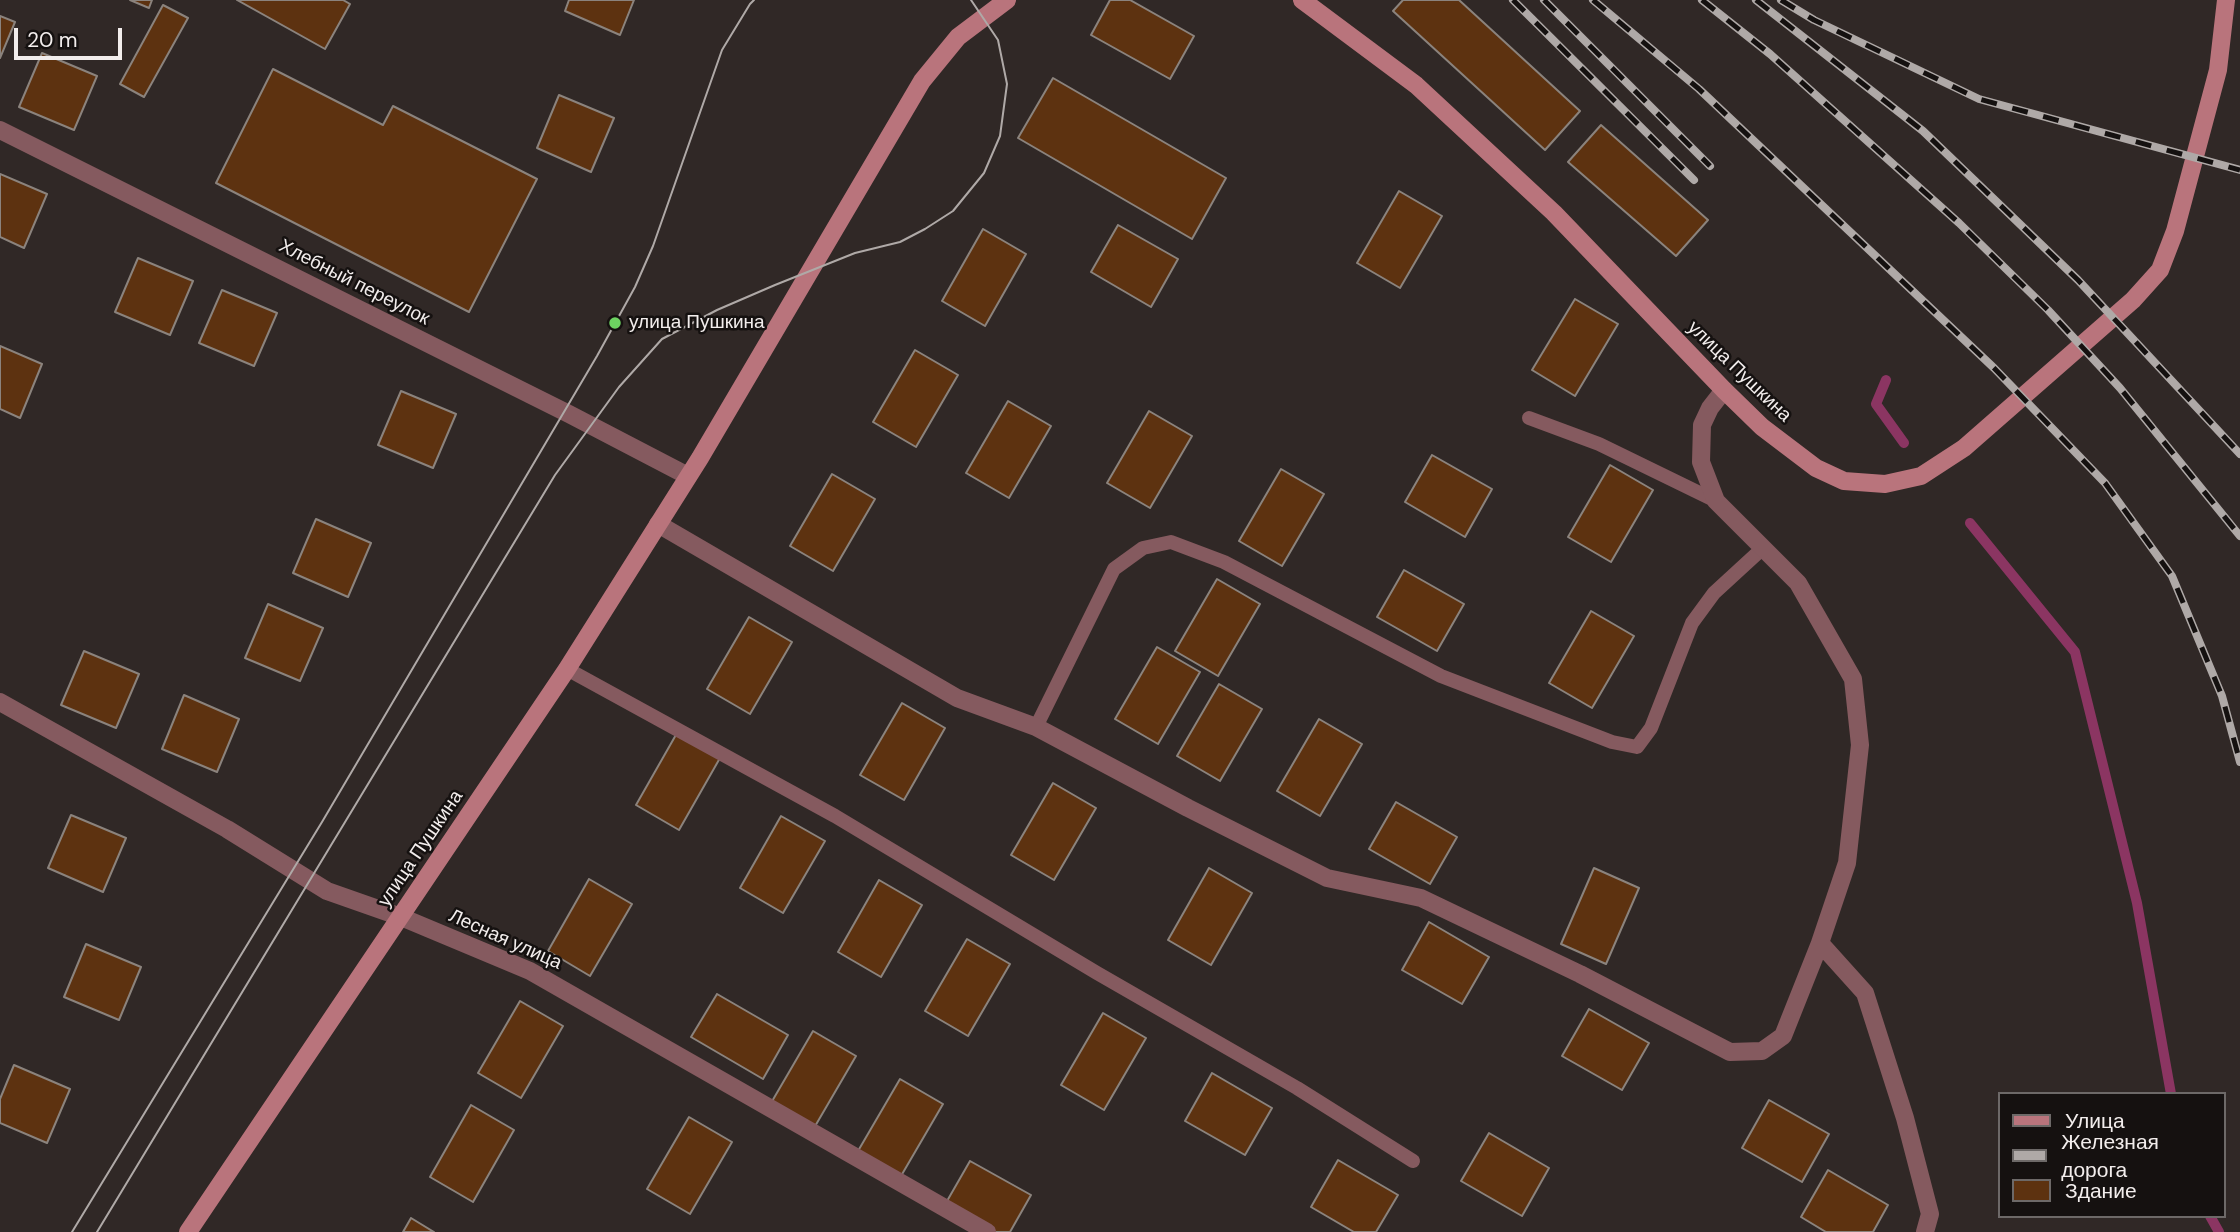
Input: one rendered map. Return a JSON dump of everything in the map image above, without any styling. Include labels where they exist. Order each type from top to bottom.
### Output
[{"type":"street","name":"улица Пушкина","points":[[188,1232],[567,669],[688,476],[922,81],[958,37],[1007,0]]},
{"type":"street","name":"улица Пушкина","points":[[1302,0],[1416,85],[1554,213],[1762,428],[1816,468],[1844,481],[1885,484],[1921,476],[1964,448],[2133,300],[2160,270],[2175,232],[2218,70],[2226,0]]},
{"type":"street","name":"Хлебный переулок","points":[[0,130],[688,476]]},
{"type":"street","points":[[658,524],[957,698],[1036,727],[1327,878],[1421,898],[1580,974],[1730,1052],[1762,1051],[1783,1036],[1820,943],[1847,863],[1860,745],[1853,679],[1798,583],[1716,501],[1701,462],[1702,425],[1710,408],[1724,390]]},
{"type":"street","name":"Лесная улица","points":[[0,702],[227,829],[327,891],[401,917],[530,971],[987,1232]]},
{"type":"street","points":[[1820,943],[1865,993],[1905,1118],[1930,1214],[1925,1232]]},
{"type":"lane","points":[[1529,418],[1599,444],[1716,501]]},
{"type":"lane","points":[[1036,727],[1114,569],[1143,548],[1171,542],[1224,562],[1441,676],[1612,743],[1637,747],[1651,728],[1692,623],[1714,593],[1763,548]]},
{"type":"lane","points":[[567,669],[835,816],[1085,966],[1297,1088],[1413,1161]]},
{"type":"building","points":[[130,0],[152,0],[149,8]]},
{"type":"building","points":[[237,0],[343,0],[350,4],[325,49]]},
{"type":"building","points":[[569,0],[634,0],[620,35],[565,11]]},
{"type":"building","points":[[1110,0],[1130,0],[1194,36],[1170,79],[1091,35]]},
{"type":"building","points":[[1403,0],[1459,0],[1580,111],[1545,150],[1393,11]]},
{"type":"building","points":[[163,5],[188,18],[144,97],[120,84]]},
{"type":"building","points":[[0,16],[15,22],[0,58]]},
{"type":"building","points":[[42,53],[97,76],[74,130],[19,107]]},
{"type":"building","points":[[273,69],[383,125],[393,106],[537,179],[469,312],[216,183]]},
{"type":"building","points":[[1053,78],[1226,178],[1192,239],[1018,138]]},
{"type":"building","points":[[559,95],[614,118],[591,172],[537,148]]},
{"type":"building","points":[[1601,125],[1708,220],[1676,256],[1568,162]]},
{"type":"building","points":[[0,174],[47,194],[24,248],[0,237]]},
{"type":"building","points":[[1399,191],[1442,216],[1400,288],[1357,263]]},
{"type":"building","points":[[1118,225],[1178,259],[1151,307],[1091,272]]},
{"type":"building","points":[[983,229],[1026,254],[985,326],[942,301]]},
{"type":"building","points":[[138,258],[193,281],[170,335],[115,312]]},
{"type":"building","points":[[222,290],[277,313],[254,366],[199,343]]},
{"type":"building","points":[[1575,299],[1618,324],[1575,396],[1532,370]]},
{"type":"building","points":[[0,346],[42,364],[20,418],[0,409]]},
{"type":"building","points":[[915,350],[958,375],[916,447],[873,422]]},
{"type":"building","points":[[401,391],[456,414],[433,468],[378,445]]},
{"type":"building","points":[[1008,401],[1051,426],[1009,498],[966,473]]},
{"type":"building","points":[[1149,411],[1192,436],[1150,508],[1107,483]]},
{"type":"building","points":[[1432,455],[1492,489],[1465,537],[1405,502]]},
{"type":"building","points":[[1610,465],[1653,490],[1611,562],[1568,537]]},
{"type":"building","points":[[1281,469],[1324,494],[1282,566],[1239,541]]},
{"type":"building","points":[[832,474],[875,499],[833,571],[790,546]]},
{"type":"building","points":[[316,519],[371,543],[348,597],[293,573]]},
{"type":"building","points":[[1404,570],[1464,604],[1437,651],[1377,617]]},
{"type":"building","points":[[1217,579],[1260,604],[1218,676],[1175,651]]},
{"type":"building","points":[[268,604],[323,628],[300,681],[245,658]]},
{"type":"building","points":[[1591,611],[1634,636],[1592,708],[1549,683]]},
{"type":"building","points":[[749,617],[792,642],[750,714],[707,689]]},
{"type":"building","points":[[1157,647],[1200,672],[1158,744],[1115,719]]},
{"type":"building","points":[[84,651],[139,674],[116,728],[61,705]]},
{"type":"building","points":[[1219,684],[1262,709],[1220,781],[1177,756]]},
{"type":"building","points":[[184,695],[239,719],[217,772],[162,749]]},
{"type":"building","points":[[902,703],[945,728],[904,800],[860,775]]},
{"type":"building","points":[[1319,719],[1362,744],[1320,816],[1277,791]]},
{"type":"building","points":[[677,733],[720,758],[679,830],[636,805]]},
{"type":"building","points":[[1053,783],[1096,808],[1054,880],[1011,855]]},
{"type":"building","points":[[1396,802],[1457,837],[1430,884],[1369,849]]},
{"type":"building","points":[[71,815],[126,838],[103,892],[48,868]]},
{"type":"building","points":[[781,816],[825,841],[783,913],[740,888]]},
{"type":"building","points":[[1209,868],[1252,893],[1211,965],[1168,940]]},
{"type":"building","points":[[1594,868],[1639,888],[1606,964],[1561,944]]},
{"type":"building","points":[[589,879],[632,904],[590,976],[548,951]]},
{"type":"building","points":[[879,880],[922,905],[881,977],[838,952]]},
{"type":"building","points":[[1429,922],[1489,957],[1462,1004],[1402,970]]},
{"type":"building","points":[[967,939],[1010,964],[968,1036],[925,1011]]},
{"type":"building","points":[[86,944],[141,967],[119,1020],[64,997]]},
{"type":"building","points":[[717,994],[788,1035],[763,1079],[691,1037]]},
{"type":"building","points":[[520,1001],[563,1026],[521,1098],[478,1073]]},
{"type":"building","points":[[1589,1009],[1649,1043],[1622,1090],[1562,1056]]},
{"type":"building","points":[[1103,1013],[1146,1038],[1104,1110],[1061,1085]]},
{"type":"building","points":[[813,1031],[856,1056],[814,1128],[771,1103]]},
{"type":"building","points":[[14,1065],[70,1089],[47,1143],[0,1123],[0,1099]]},
{"type":"building","points":[[1212,1073],[1272,1108],[1245,1155],[1185,1121]]},
{"type":"building","points":[[900,1079],[943,1104],[901,1176],[858,1151]]},
{"type":"building","points":[[1769,1100],[1829,1134],[1802,1182],[1742,1148]]},
{"type":"building","points":[[471,1105],[514,1130],[473,1202],[430,1177]]},
{"type":"building","points":[[689,1117],[732,1142],[690,1214],[647,1189]]},
{"type":"building","points":[[1489,1133],[1549,1168],[1522,1216],[1461,1181]]},
{"type":"building","points":[[1338,1160],[1398,1195],[1376,1232],[1354,1232],[1311,1207]]},
{"type":"building","points":[[970,1161],[1031,1195],[1010,1232],[985,1232],[943,1208]]},
{"type":"building","points":[[1828,1170],[1888,1205],[1873,1232],[1826,1232],[1801,1217]]},
{"type":"building","points":[[411,1218],[434,1232],[403,1232]]},
{"type":"waterway","points":[[1886,380],[1876,404],[1904,443]]},
{"type":"waterway","points":[[1970,523],[2075,652],[2137,903],[2171,1092]]},
{"type":"waterway","points":[[2211,1218],[2219,1232]]},
{"type":"tram line","points":[[72,1232],[322,822],[597,356],[635,287],[653,246],[722,50],[754,0]]},
{"type":"tram line","points":[[97,1232],[555,475],[619,387],[662,339],[717,310],[775,285],[855,253],[900,242],[953,211],[984,173],[1000,136],[1007,84],[998,40],[971,0]]},
{"type":"railway","points":[[1513,0],[1694,180]]},
{"type":"railway","points":[[1544,0],[1710,166]]},
{"type":"railway","points":[[1593,0],[1699,89],[1994,368],[2105,483],[2172,576],[2222,696],[2240,762]]},
{"type":"railway","points":[[1702,0],[1770,54],[1959,223],[2048,310],[2120,388],[2240,536]]},
{"type":"railway","points":[[1756,0],[1923,131],[2078,280],[2240,454]]},
{"type":"railway","points":[[1781,0],[1814,20],[1979,99],[2240,170]]},
{"type":"place","name":"улица Пушкина","points":[[615,323]]}]
